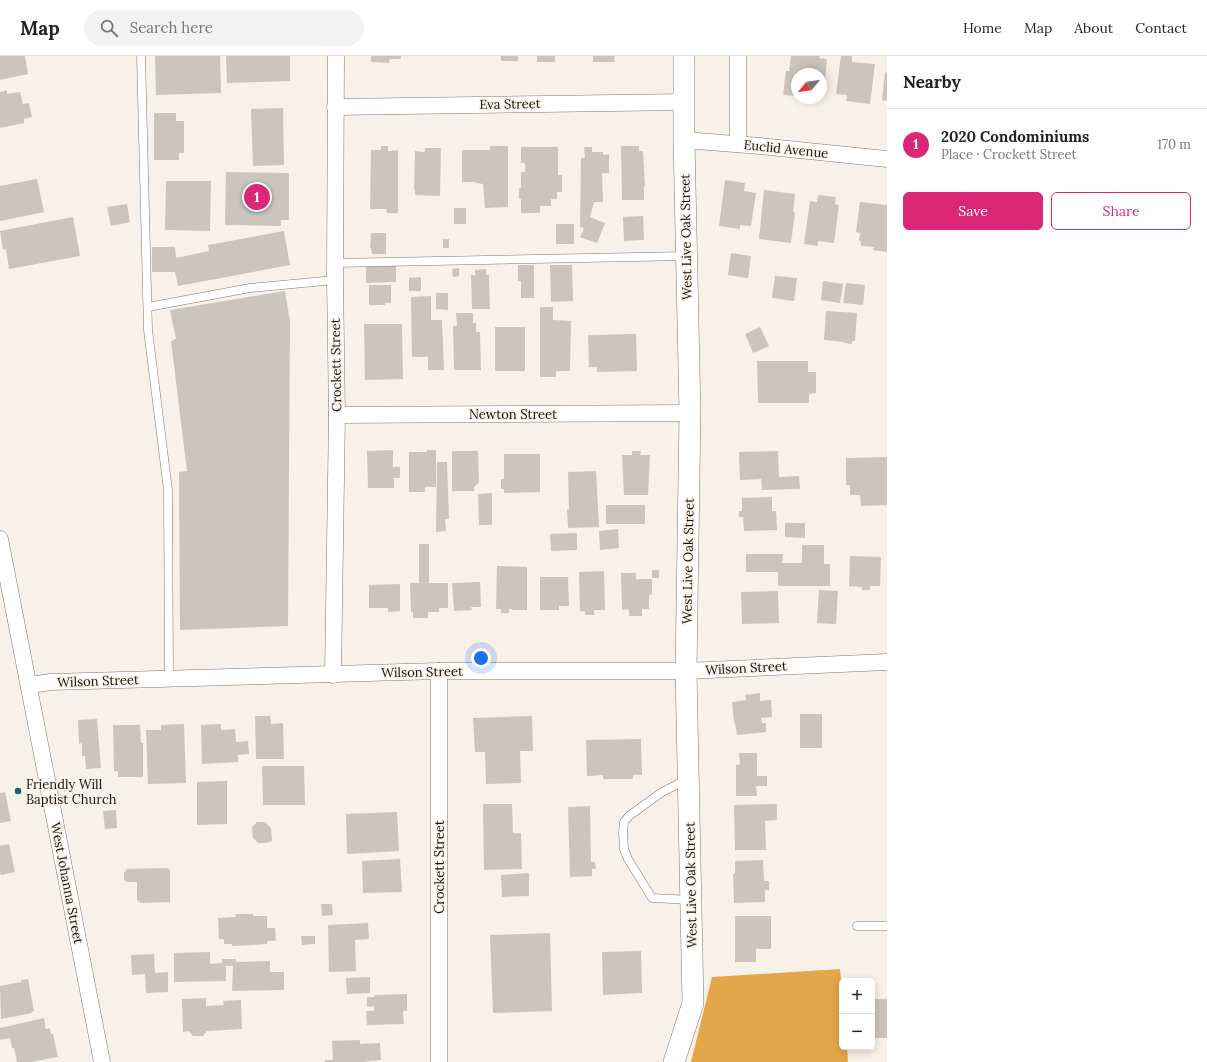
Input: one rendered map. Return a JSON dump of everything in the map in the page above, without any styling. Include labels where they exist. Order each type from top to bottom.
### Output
[{"type":"street","name":"Crockett Street","points":[[333,675],[336,415],[336,56]]},
{"type":"street","name":"West Live Oak Street","points":[[674,1062],[693,1003],[686,671],[690,413],[684,140],[684,56]]},
{"type":"street","points":[[738,56],[738,144]]},
{"type":"street","name":"Eva Street","points":[[336,107],[684,102]]},
{"type":"street","name":"Euclid Avenue","points":[[684,140],[887,159]]},
{"type":"street","name":"Newton Street","points":[[336,415],[690,413]]},
{"type":"street","name":"West Johanna Street","points":[[0,539],[102,1062]]},
{"type":"street","name":"Wilson Street","points":[[29,685],[51,682],[439,671],[686,671],[887,662]]},
{"type":"street","name":"Crockett Street","points":[[439,671],[439,1062]]},
{"type":"lane","points":[[141,56],[148,330],[168,490],[169,679]]},
{"type":"lane","points":[[335,263],[687,256]]},
{"type":"lane","points":[[148,307],[250,288],[335,280]]},
{"type":"lane","points":[[688,779],[662,792],[629,816],[624,822],[623,832],[624,849],[628,860],[652,898],[691,900]]},
{"type":"lane","points":[[857,926],[887,926]]},
{"type":"shaded area","points":[[840,969],[839,1050],[847,1050],[848,1062],[691,1062],[712,977]]},
{"type":"building","points":[[0,56],[25,56],[28,74],[0,80]]},
{"type":"building","points":[[155,56],[220,56],[221,93],[156,95]]},
{"type":"building","points":[[226,56],[290,56],[290,81],[227,83]]},
{"type":"building","points":[[371,56],[401,56],[401,59],[390,59],[389,63],[371,62]]},
{"type":"building","points":[[501,56],[518,56],[518,61],[501,61]]},
{"type":"building","points":[[537,56],[555,56],[555,62],[537,62]]},
{"type":"building","points":[[593,56],[615,56],[615,62],[593,62]]},
{"type":"building","points":[[791,56],[820,56],[819,58],[827,59],[826,68],[791,68],[791,96],[783,95],[786,71],[789,71]]},
{"type":"building","points":[[841,56],[852,56],[852,62],[875,64],[870,104],[846,101],[847,95],[836,94]]},
{"type":"building","points":[[885,72],[887,73],[887,101],[882,100]]},
{"type":"building","points":[[7,90],[7,94],[20,92],[23,104],[29,103],[32,117],[24,119],[24,123],[0,128],[0,92]]},
{"type":"building","points":[[283,108],[284,165],[253,166],[251,109]]},
{"type":"building","points":[[154,113],[176,113],[176,121],[184,121],[184,153],[179,153],[179,160],[154,160]]},
{"type":"building","points":[[381,146],[388,146],[388,151],[398,150],[398,213],[386,213],[387,209],[370,209],[371,150],[381,150]]},
{"type":"building","points":[[490,146],[508,146],[508,207],[485,208],[483,184],[476,182],[462,182],[462,150],[490,150]]},
{"type":"building","points":[[621,146],[639,146],[639,151],[643,151],[645,186],[644,200],[622,200]]},
{"type":"building","points":[[521,147],[558,147],[558,175],[562,175],[562,192],[557,192],[557,199],[551,199],[551,206],[540,206],[540,213],[521,213],[519,188],[521,188],[521,172],[525,172],[525,163],[521,163]]},
{"type":"building","points":[[584,147],[592,147],[592,152],[603,152],[603,155],[609,154],[609,173],[602,173],[603,202],[594,202],[590,217],[605,223],[597,243],[580,237],[584,228],[580,227],[581,158],[585,158]]},
{"type":"building","points":[[425,148],[441,148],[440,196],[415,195],[415,151],[425,152]]},
{"type":"building","points":[[226,172],[289,173],[289,220],[281,220],[281,226],[225,225]]},
{"type":"building","points":[[37,179],[44,212],[0,221],[0,186]]},
{"type":"building","points":[[725,180],[745,183],[744,191],[756,193],[751,226],[740,225],[740,229],[719,226]]},
{"type":"building","points":[[166,181],[211,181],[210,231],[165,230]]},
{"type":"building","points":[[764,190],[795,194],[793,212],[795,212],[791,243],[759,239]]},
{"type":"building","points":[[818,195],[836,197],[835,204],[839,205],[834,243],[818,241],[818,246],[804,244],[810,201],[817,202]]},
{"type":"building","points":[[860,202],[887,205],[887,252],[873,250],[874,247],[861,246],[861,241],[859,241],[860,233],[856,232]]},
{"type":"building","points":[[127,204],[130,222],[111,226],[107,207]]},
{"type":"building","points":[[454,208],[466,208],[466,224],[454,224]]},
{"type":"building","points":[[643,216],[644,240],[624,241],[623,217]]},
{"type":"building","points":[[73,217],[80,256],[9,269],[6,249],[3,250],[0,231]]},
{"type":"building","points":[[556,224],[574,224],[574,244],[556,244]]},
{"type":"building","points":[[284,231],[290,265],[178,286],[175,272],[152,272],[152,247],[175,247],[176,258],[209,251],[208,245]]},
{"type":"building","points":[[371,233],[386,233],[386,254],[372,254],[370,248]]},
{"type":"building","points":[[443,239],[449,239],[449,248],[443,248]]},
{"type":"building","points":[[731,253],[751,256],[748,278],[728,275]]},
{"type":"building","points":[[366,265],[396,265],[396,282],[366,283]]},
{"type":"building","points":[[518,265],[534,265],[534,298],[521,298],[521,281],[518,281]]},
{"type":"building","points":[[550,265],[572,265],[573,301],[551,302]]},
{"type":"building","points":[[459,268],[459,276],[453,277],[452,269]]},
{"type":"building","points":[[486,269],[486,275],[489,275],[490,309],[472,309],[471,275],[475,275],[475,270]]},
{"type":"building","points":[[775,276],[797,278],[794,301],[772,298]]},
{"type":"building","points":[[421,277],[421,291],[409,291],[409,278]]},
{"type":"building","points":[[823,281],[843,284],[840,303],[821,300]]},
{"type":"building","points":[[846,283],[865,285],[863,305],[843,303]]},
{"type":"building","points":[[369,285],[391,285],[391,303],[385,303],[385,305],[369,305]]},
{"type":"building","points":[[285,291],[290,321],[288,626],[180,630],[179,472],[187,471],[171,341],[176,339],[170,310]]},
{"type":"building","points":[[436,293],[448,293],[448,310],[436,309]]},
{"type":"building","points":[[431,296],[431,320],[442,320],[444,370],[428,370],[428,357],[412,357],[411,297]]},
{"type":"building","points":[[540,307],[553,307],[553,320],[571,321],[570,371],[556,371],[556,377],[540,377]]},
{"type":"building","points":[[826,311],[857,313],[855,341],[852,341],[852,344],[824,340]]},
{"type":"building","points":[[456,313],[473,313],[473,323],[476,323],[476,332],[480,332],[481,370],[454,370],[453,326],[457,326]]},
{"type":"building","points":[[364,324],[402,324],[403,379],[365,380]]},
{"type":"building","points":[[495,327],[525,327],[525,371],[495,371]]},
{"type":"building","points":[[760,327],[769,346],[753,353],[745,334]]},
{"type":"building","points":[[636,334],[637,371],[597,372],[597,367],[589,367],[588,335]]},
{"type":"building","points":[[757,361],[808,361],[808,372],[816,372],[816,393],[809,394],[809,403],[758,403]]},
{"type":"building","points":[[393,450],[393,467],[400,467],[400,478],[394,478],[394,488],[368,488],[367,451]]},
{"type":"building","points":[[427,450],[436,450],[436,487],[425,487],[425,492],[409,492],[409,452],[427,452]]},
{"type":"building","points":[[452,451],[478,451],[479,482],[474,487],[474,491],[452,491]]},
{"type":"building","points":[[632,451],[641,451],[640,455],[650,455],[648,495],[624,495],[622,455],[632,455]]},
{"type":"building","points":[[778,451],[779,477],[799,476],[800,489],[762,490],[761,479],[740,480],[739,452]]},
{"type":"building","points":[[504,454],[540,454],[540,492],[504,493],[504,489],[501,489],[501,479],[504,479]]},
{"type":"building","points":[[887,457],[887,505],[861,506],[860,495],[850,495],[850,485],[846,485],[846,458]]},
{"type":"building","points":[[437,462],[447,462],[449,519],[445,519],[446,531],[436,532]]},
{"type":"building","points":[[596,471],[599,527],[568,528],[568,472]]},
{"type":"building","points":[[492,493],[492,525],[479,525],[478,494]]},
{"type":"building","points":[[772,497],[772,511],[776,511],[777,530],[744,531],[743,517],[739,517],[739,511],[742,511],[742,498]]},
{"type":"building","points":[[606,505],[645,505],[645,524],[606,524]]},
{"type":"building","points":[[785,523],[805,523],[805,538],[785,537]]},
{"type":"building","points":[[618,529],[619,548],[600,550],[599,531]]},
{"type":"building","points":[[577,533],[577,550],[551,551],[550,534]]},
{"type":"building","points":[[419,544],[429,544],[429,583],[448,583],[448,608],[439,608],[439,612],[428,612],[428,618],[413,618],[413,612],[411,612],[410,583],[419,583]]},
{"type":"building","points":[[802,545],[824,545],[824,564],[830,564],[830,586],[778,586],[778,572],[746,572],[746,554],[783,554],[782,563],[802,563]]},
{"type":"building","points":[[850,556],[881,557],[880,586],[870,586],[870,590],[862,590],[862,587],[849,586]]},
{"type":"building","points":[[497,566],[527,567],[527,610],[509,609],[509,613],[501,613],[501,609],[496,609]]},
{"type":"building","points":[[652,570],[659,570],[659,578],[652,578]]},
{"type":"building","points":[[604,571],[605,610],[594,610],[594,615],[585,615],[585,611],[580,611],[579,572]]},
{"type":"building","points":[[621,573],[636,573],[636,579],[652,579],[652,594],[649,595],[649,609],[642,609],[642,616],[629,616],[629,609],[622,610]]},
{"type":"building","points":[[540,577],[568,577],[569,606],[559,606],[559,610],[540,610]]},
{"type":"building","points":[[480,582],[481,607],[471,607],[472,610],[454,611],[452,583]]},
{"type":"building","points":[[400,584],[400,611],[388,612],[388,608],[369,608],[369,585]]},
{"type":"building","points":[[819,590],[838,591],[836,624],[817,623]]},
{"type":"building","points":[[778,591],[779,623],[742,624],[741,592]]},
{"type":"building","points":[[760,693],[760,701],[771,700],[772,717],[761,718],[762,723],[766,723],[766,732],[737,735],[732,702],[746,700],[745,695]]},
{"type":"building","points":[[800,714],[822,714],[822,748],[800,748]]},
{"type":"building","points":[[255,716],[270,716],[271,724],[283,723],[284,759],[256,759]]},
{"type":"building","points":[[532,716],[533,751],[520,751],[521,783],[486,784],[485,752],[475,752],[473,718]]},
{"type":"building","points":[[97,719],[101,768],[86,769],[85,756],[82,756],[82,743],[79,744],[78,720]]},
{"type":"building","points":[[184,724],[186,783],[148,784],[146,730],[161,730],[161,725]]},
{"type":"building","points":[[221,724],[221,730],[235,729],[236,742],[248,741],[249,754],[238,755],[238,762],[202,764],[201,725]]},
{"type":"building","points":[[113,725],[140,725],[141,743],[143,743],[143,777],[118,777],[118,771],[114,771]]},
{"type":"building","points":[[641,739],[642,775],[633,775],[633,779],[603,779],[603,775],[587,776],[586,740]]},
{"type":"building","points":[[739,753],[757,753],[757,776],[767,776],[767,786],[756,786],[757,796],[736,796],[736,765],[740,764]]},
{"type":"building","points":[[262,766],[304,766],[305,805],[263,805]]},
{"type":"building","points":[[227,781],[227,824],[197,825],[197,782]]},
{"type":"building","points":[[5,792],[11,821],[0,823],[0,793]]},
{"type":"building","points":[[483,804],[512,804],[513,833],[521,833],[522,869],[484,870]]},
{"type":"building","points":[[777,804],[777,820],[765,821],[766,850],[735,850],[734,805]]},
{"type":"building","points":[[590,806],[591,862],[595,862],[596,869],[592,869],[592,876],[570,877],[568,807]]},
{"type":"building","points":[[116,810],[117,828],[105,829],[103,811]]},
{"type":"building","points":[[397,812],[399,851],[347,854],[346,814]]},
{"type":"building","points":[[257,822],[265,822],[271,828],[272,841],[258,843],[253,838],[252,827]]},
{"type":"building","points":[[9,844],[15,872],[1,875],[0,846]]},
{"type":"building","points":[[400,859],[402,892],[363,893],[362,861]]},
{"type":"building","points":[[763,860],[764,881],[769,881],[769,890],[765,890],[765,902],[734,903],[733,874],[735,874],[735,861]]},
{"type":"building","points":[[167,868],[170,870],[170,902],[141,903],[137,900],[137,882],[127,882],[124,880],[124,873],[127,869]]},
{"type":"building","points":[[529,873],[529,896],[502,897],[501,875]]},
{"type":"building","points":[[321,904],[332,904],[333,915],[322,916]]},
{"type":"building","points":[[235,914],[267,916],[267,928],[275,928],[276,941],[267,941],[267,944],[253,945],[232,946],[232,944],[224,944],[224,939],[219,939],[218,918],[236,917]]},
{"type":"building","points":[[735,916],[771,916],[771,949],[756,949],[756,962],[735,962]]},
{"type":"building","points":[[368,923],[369,939],[355,940],[356,971],[329,972],[328,925]]},
{"type":"building","points":[[550,933],[552,1011],[493,1013],[490,935]]},
{"type":"building","points":[[301,936],[315,936],[315,944],[302,945]]},
{"type":"building","points":[[641,951],[642,993],[603,995],[602,952]]},
{"type":"building","points":[[210,952],[210,964],[222,963],[222,959],[236,959],[236,962],[270,961],[270,972],[284,972],[284,990],[232,991],[233,966],[226,966],[226,981],[174,982],[174,953]]},
{"type":"building","points":[[154,954],[155,973],[168,972],[168,992],[146,993],[145,974],[132,975],[131,955]]},
{"type":"building","points":[[370,977],[370,993],[347,994],[346,978]]},
{"type":"building","points":[[28,979],[34,1011],[31,1012],[32,1013],[1,1019],[0,986],[21,982],[21,980]]},
{"type":"building","points":[[407,994],[407,1011],[403,1011],[404,1024],[367,1025],[366,1011],[374,1011],[374,1006],[367,1007],[367,997],[374,997],[375,995]]},
{"type":"building","points":[[206,998],[206,1006],[224,1005],[223,1001],[241,1000],[242,1029],[207,1031],[203,1036],[193,1036],[189,1031],[183,1032],[182,999]]},
{"type":"building","points":[[875,999],[887,999],[887,1038],[875,1038]]},
{"type":"building","points":[[44,1018],[46,1029],[50,1028],[51,1034],[53,1034],[58,1057],[31,1062],[17,1062],[10,1038],[0,1040],[0,1028]]},
{"type":"building","points":[[360,1040],[360,1044],[380,1043],[381,1060],[362,1062],[325,1062],[325,1060],[333,1060],[332,1041]]},
{"type":"place","name":"2020 Condominiums","points":[[257,197]]},
{"type":"place","name":"Friendly Will Baptist Church","points":[[18,791]]}]
